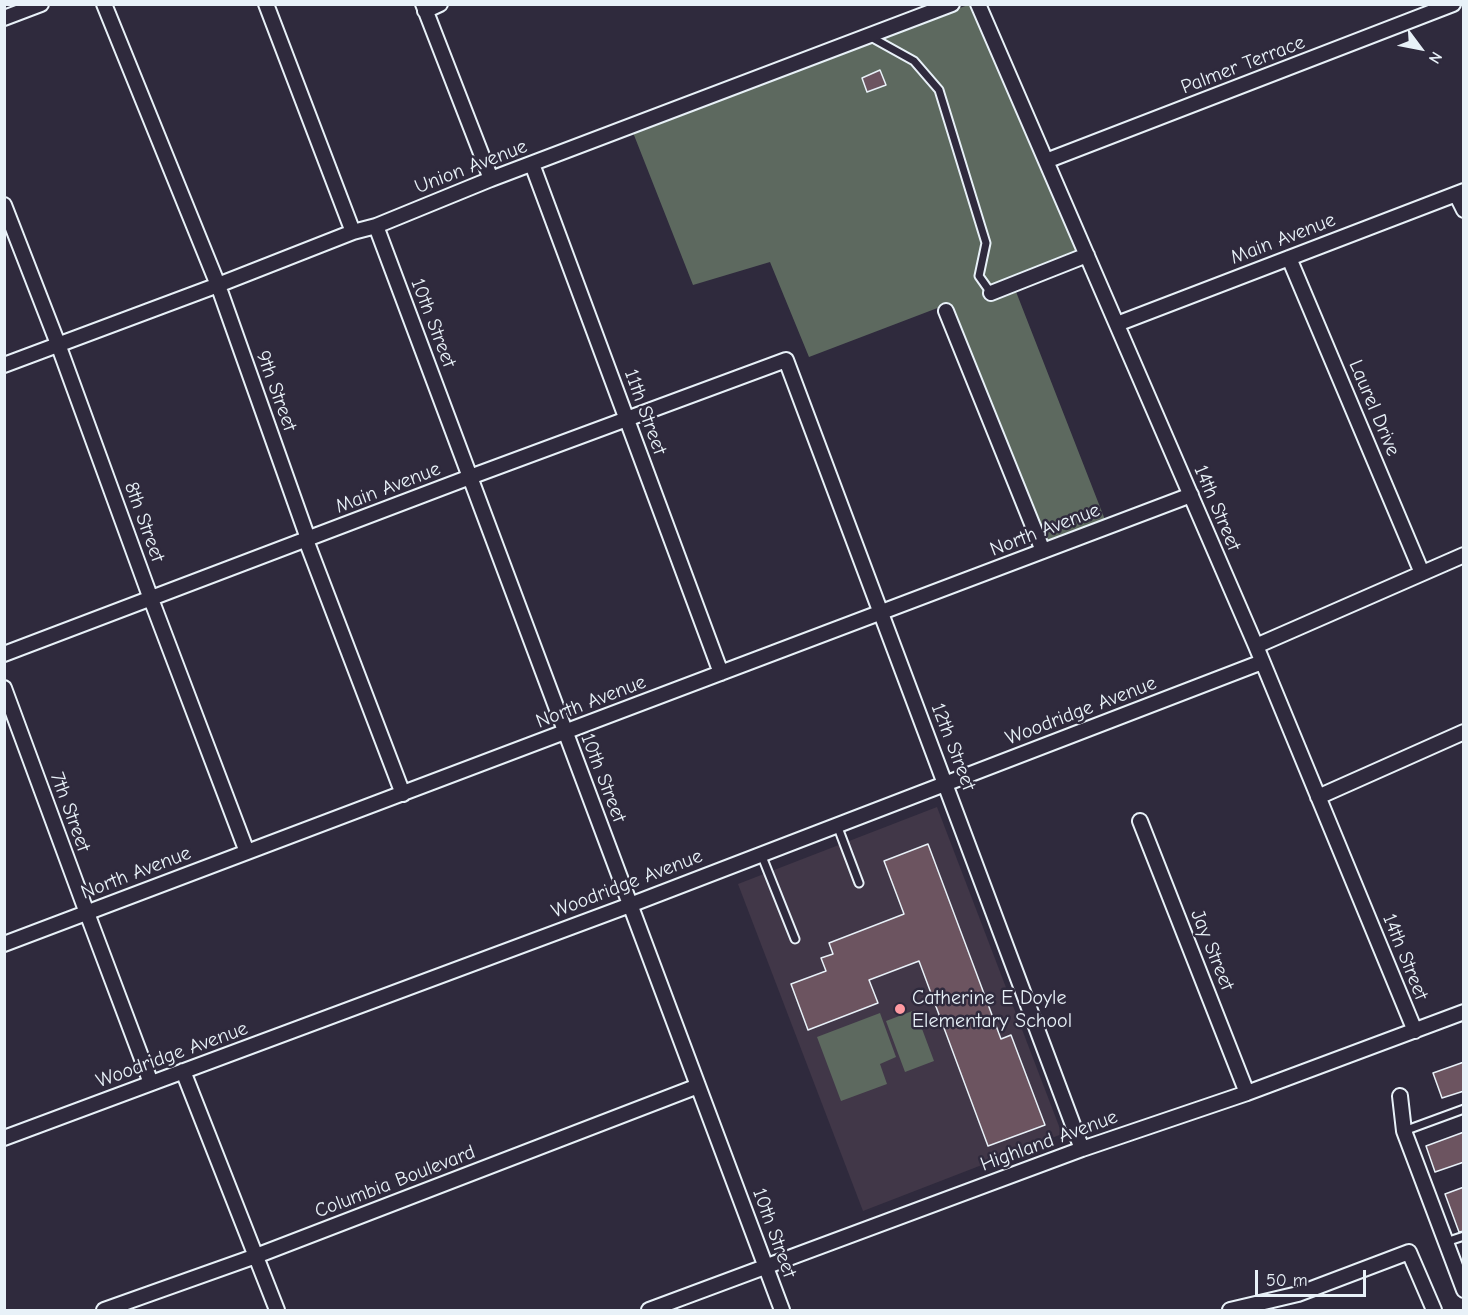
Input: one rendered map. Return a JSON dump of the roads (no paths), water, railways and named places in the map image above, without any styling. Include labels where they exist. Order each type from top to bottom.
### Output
[{"type":"street","points":[[4,18],[41,4]]},
{"type":"street","name":"9th Street","points":[[104,4],[218,285],[306,532],[306,540],[403,794]]},
{"type":"street","points":[[266,4],[353,232]]},
{"type":"street","points":[[440,4],[424,8],[491,179]]},
{"type":"street","name":"Union Avenue","points":[[4,365],[353,232],[376,226],[491,179],[952,4]]},
{"type":"street","name":"14th Street","points":[[978,4],[1256,646],[1415,1030]]},
{"type":"street","name":"Palmer Terrace","points":[[1046,161],[1453,4]]},
{"type":"street","name":"11th Street","points":[[532,164],[722,674]]},
{"type":"street","points":[[1460,193],[1464,210]]},
{"type":"street","name":"Main Avenue","points":[[1117,324],[1460,193]]},
{"type":"street","name":"8th Street","points":[[4,205],[247,852]]},
{"type":"street","name":"10th Street","points":[[376,226],[782,1311]]},
{"type":"street","points":[[991,293],[1087,255]]},
{"type":"street","name":"Laurel Drive","points":[[1289,258],[1422,573]]},
{"type":"street","points":[[946,311],[1043,551]]},
{"type":"street","name":"Main Avenue","points":[[4,654],[786,360]]},
{"type":"street","name":"12th Street","points":[[786,360],[1082,1149]]},
{"type":"street","name":"North Avenue","points":[[4,944],[1191,495]]},
{"type":"street","points":[[1256,646],[1464,555]]},
{"type":"street","name":"Woodridge Avenue","points":[[4,1138],[630,905],[1262,662]]},
{"type":"street","name":"7th Street","points":[[4,688],[151,1083]]},
{"type":"street","points":[[1318,796],[1464,732]]},
{"type":"street","name":"Jay Street","points":[[1140,821],[1247,1093]]},
{"type":"street","name":"Highland Avenue","points":[[649,1311],[1082,1149],[1247,1093],[1464,1012]]},
{"type":"street","points":[[183,1071],[277,1311]]},
{"type":"street","name":"Columbia Boulevard","points":[[104,1311],[256,1256],[698,1086]]},
{"type":"street","points":[[1400,1095],[1404,1131],[1464,1290]]},
{"type":"street","points":[[1230,1311],[1298,1294],[1409,1252],[1434,1311]]},
{"type":"lane","points":[[869,36],[914,61],[939,90],[986,243],[979,276],[991,293]]},
{"type":"lane","points":[[837,825],[859,883]]},
{"type":"lane","points":[[761,854],[795,939]]},
{"type":"lane","points":[[1404,1131],[1464,1109]]},
{"type":"lane","points":[[1445,1243],[1464,1236]]},
{"type":"place","name":"Catherine E Doyle Elementary School","points":[[900,1009]]}]
